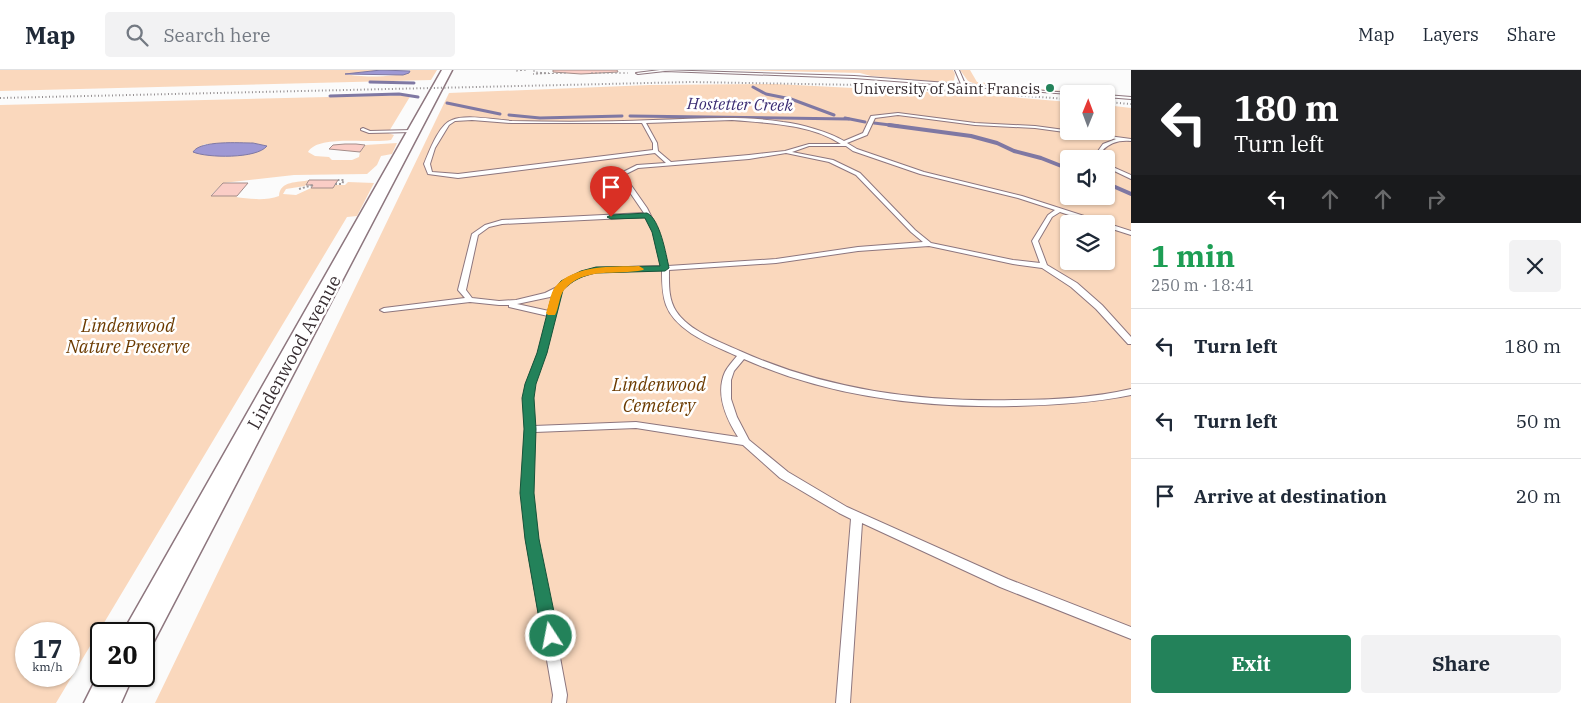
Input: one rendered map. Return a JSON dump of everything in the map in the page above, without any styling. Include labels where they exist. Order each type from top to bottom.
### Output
[{"type":"street","name":"Lindenwood Avenue","points":[[147,622],[447,70]]},
{"type":"street","points":[[102,703],[110,687]]},
{"type":"lane","points":[[638,73],[663,70],[789,73],[1060,93]]},
{"type":"lane","points":[[957,70],[964,85]]},
{"type":"lane","points":[[1115,97],[1131,98]]},
{"type":"lane","points":[[1131,140],[1035,127],[975,124],[889,114],[872,117],[865,134],[845,144],[809,145],[785,152],[722,160],[637,167],[624,173],[624,178],[656,232],[665,268],[669,305],[674,313],[681,321],[698,332],[742,356],[837,389],[920,401],[1005,404],[1039,403],[1098,398],[1131,392]]},
{"type":"lane","points":[[656,150],[458,176],[435,174],[428,169],[427,164],[433,148],[447,124],[454,120],[643,122],[732,119],[769,121],[806,128],[860,152],[922,173],[1020,197],[1078,215]]},
{"type":"lane","points":[[643,122],[655,143],[656,150],[670,164]]},
{"type":"lane","points":[[363,129],[369,132],[413,131]]},
{"type":"lane","points":[[1101,150],[1105,145],[1121,140]]},
{"type":"lane","points":[[785,152],[831,161],[858,174],[906,224],[929,244]]},
{"type":"lane","points":[[1115,170],[1131,177]]},
{"type":"lane","points":[[1044,266],[1035,241],[1050,216],[1060,209]]},
{"type":"lane","points":[[470,300],[462,290],[475,234],[487,226],[502,222],[647,215]]},
{"type":"lane","points":[[1115,227],[1131,233]]},
{"type":"lane","points":[[499,303],[547,295],[558,290],[574,277],[596,270],[776,261],[858,249],[929,244],[1012,262],[1044,266],[1074,285],[1087,296],[1131,342]]},
{"type":"lane","points":[[558,290],[542,353],[530,384],[528,398],[530,429],[527,493],[532,539],[560,695],[559,703]]},
{"type":"lane","points":[[384,310],[470,300],[499,303],[551,314]]},
{"type":"lane","points":[[742,356],[730,371],[726,391],[730,414],[736,428],[746,442],[784,475],[843,510],[986,575],[1131,633]]},
{"type":"lane","points":[[530,429],[636,425],[746,442]]},
{"type":"lane","points":[[843,703],[857,516]]},
{"type":"path","points":[[516,71],[526,70]]},
{"type":"path","points":[[534,70],[534,72],[549,73],[534,74],[567,72]]},
{"type":"path","points":[[552,70],[552,73],[564,72]]},
{"type":"path","points":[[591,73],[627,72]]},
{"type":"path","points":[[335,184],[342,184],[345,179],[338,180]]},
{"type":"path","points":[[299,189],[314,185]]},
{"type":"path","points":[[302,192],[305,188]]},
{"type":"green space","points":[[0,70],[381,70],[347,74],[388,76],[404,74],[410,72],[410,70],[437,70],[431,80],[0,91]]},
{"type":"green space","points":[[732,70],[953,70],[955,74],[954,81],[943,82],[871,76],[860,73]]},
{"type":"green space","points":[[960,70],[970,70],[977,82],[989,85],[1060,91],[978,85],[968,81]]},
{"type":"green space","name":"Lindenwood Cemetery","points":[[776,84],[988,95],[1060,101],[1060,140],[1115,140],[1115,106],[1131,108],[1131,703],[155,703],[449,93],[650,85]]},
{"type":"green space","name":"Lindenwood Nature Preserve","points":[[411,95],[388,133],[394,135],[391,140],[333,141],[314,146],[308,152],[315,156],[329,157],[332,160],[352,160],[359,157],[365,145],[397,143],[392,154],[381,156],[377,165],[367,174],[294,175],[223,183],[211,195],[263,199],[279,196],[283,187],[295,182],[309,180],[305,186],[286,189],[283,194],[296,195],[311,188],[333,188],[335,185],[345,185],[348,182],[374,183],[357,216],[347,217],[104,622],[90,622],[90,646],[80,663],[80,622],[15,622],[15,687],[66,687],[56,703],[0,703],[0,105]],"holes":[[[253,143],[267,146],[253,153],[231,156],[199,154],[193,151],[205,144]]]},
{"type":"shaded area","points":[[381,70],[410,71],[403,75],[345,74]]},
{"type":"shaded area","points":[[253,143],[267,146],[253,153],[232,156],[193,152],[197,148],[212,144]]},
{"type":"building","points":[[553,70],[617,70],[618,72],[581,74],[553,72]]},
{"type":"building","points":[[333,145],[365,145],[360,152],[329,149]]},
{"type":"building","points":[[309,180],[338,180],[333,188],[311,188],[313,185],[306,185]]},
{"type":"building","points":[[223,183],[248,183],[237,196],[211,196]]},
{"type":"waterway","name":"Hostetter Creek","points":[[370,82],[414,83]]},
{"type":"waterway","points":[[753,87],[766,94],[791,99],[834,115]]},
{"type":"waterway","points":[[330,96],[399,94],[418,97]]},
{"type":"waterway","name":"Hostetter Creek","points":[[447,103],[500,114]]},
{"type":"waterway","name":"Hostetter Creek","points":[[509,115],[540,118],[622,116]]},
{"type":"waterway","name":"Hostetter Creek","points":[[630,116],[849,119]]},
{"type":"waterway","points":[[845,118],[865,122]]},
{"type":"waterway","points":[[874,123],[898,126]]},
{"type":"waterway","points":[[889,125],[971,136],[997,143],[1014,151],[1060,165]]},
{"type":"waterway","points":[[1115,187],[1131,194]]},
{"type":"railway","points":[[0,98],[692,82],[861,85],[1060,98]]},
{"type":"railway","points":[[1115,103],[1131,104]]},
{"type":"slow traffic","points":[[551,313],[558,290],[564,283],[574,277],[596,270],[639,269]]},
{"type":"place","name":"University of Saint Francis","points":[[1050,88]]},
{"type":"route","points":[[551,636],[532,539],[527,493],[530,429],[528,398],[530,384],[542,353],[558,290],[564,283],[585,272],[665,268],[656,232],[647,215],[611,217]]}]
